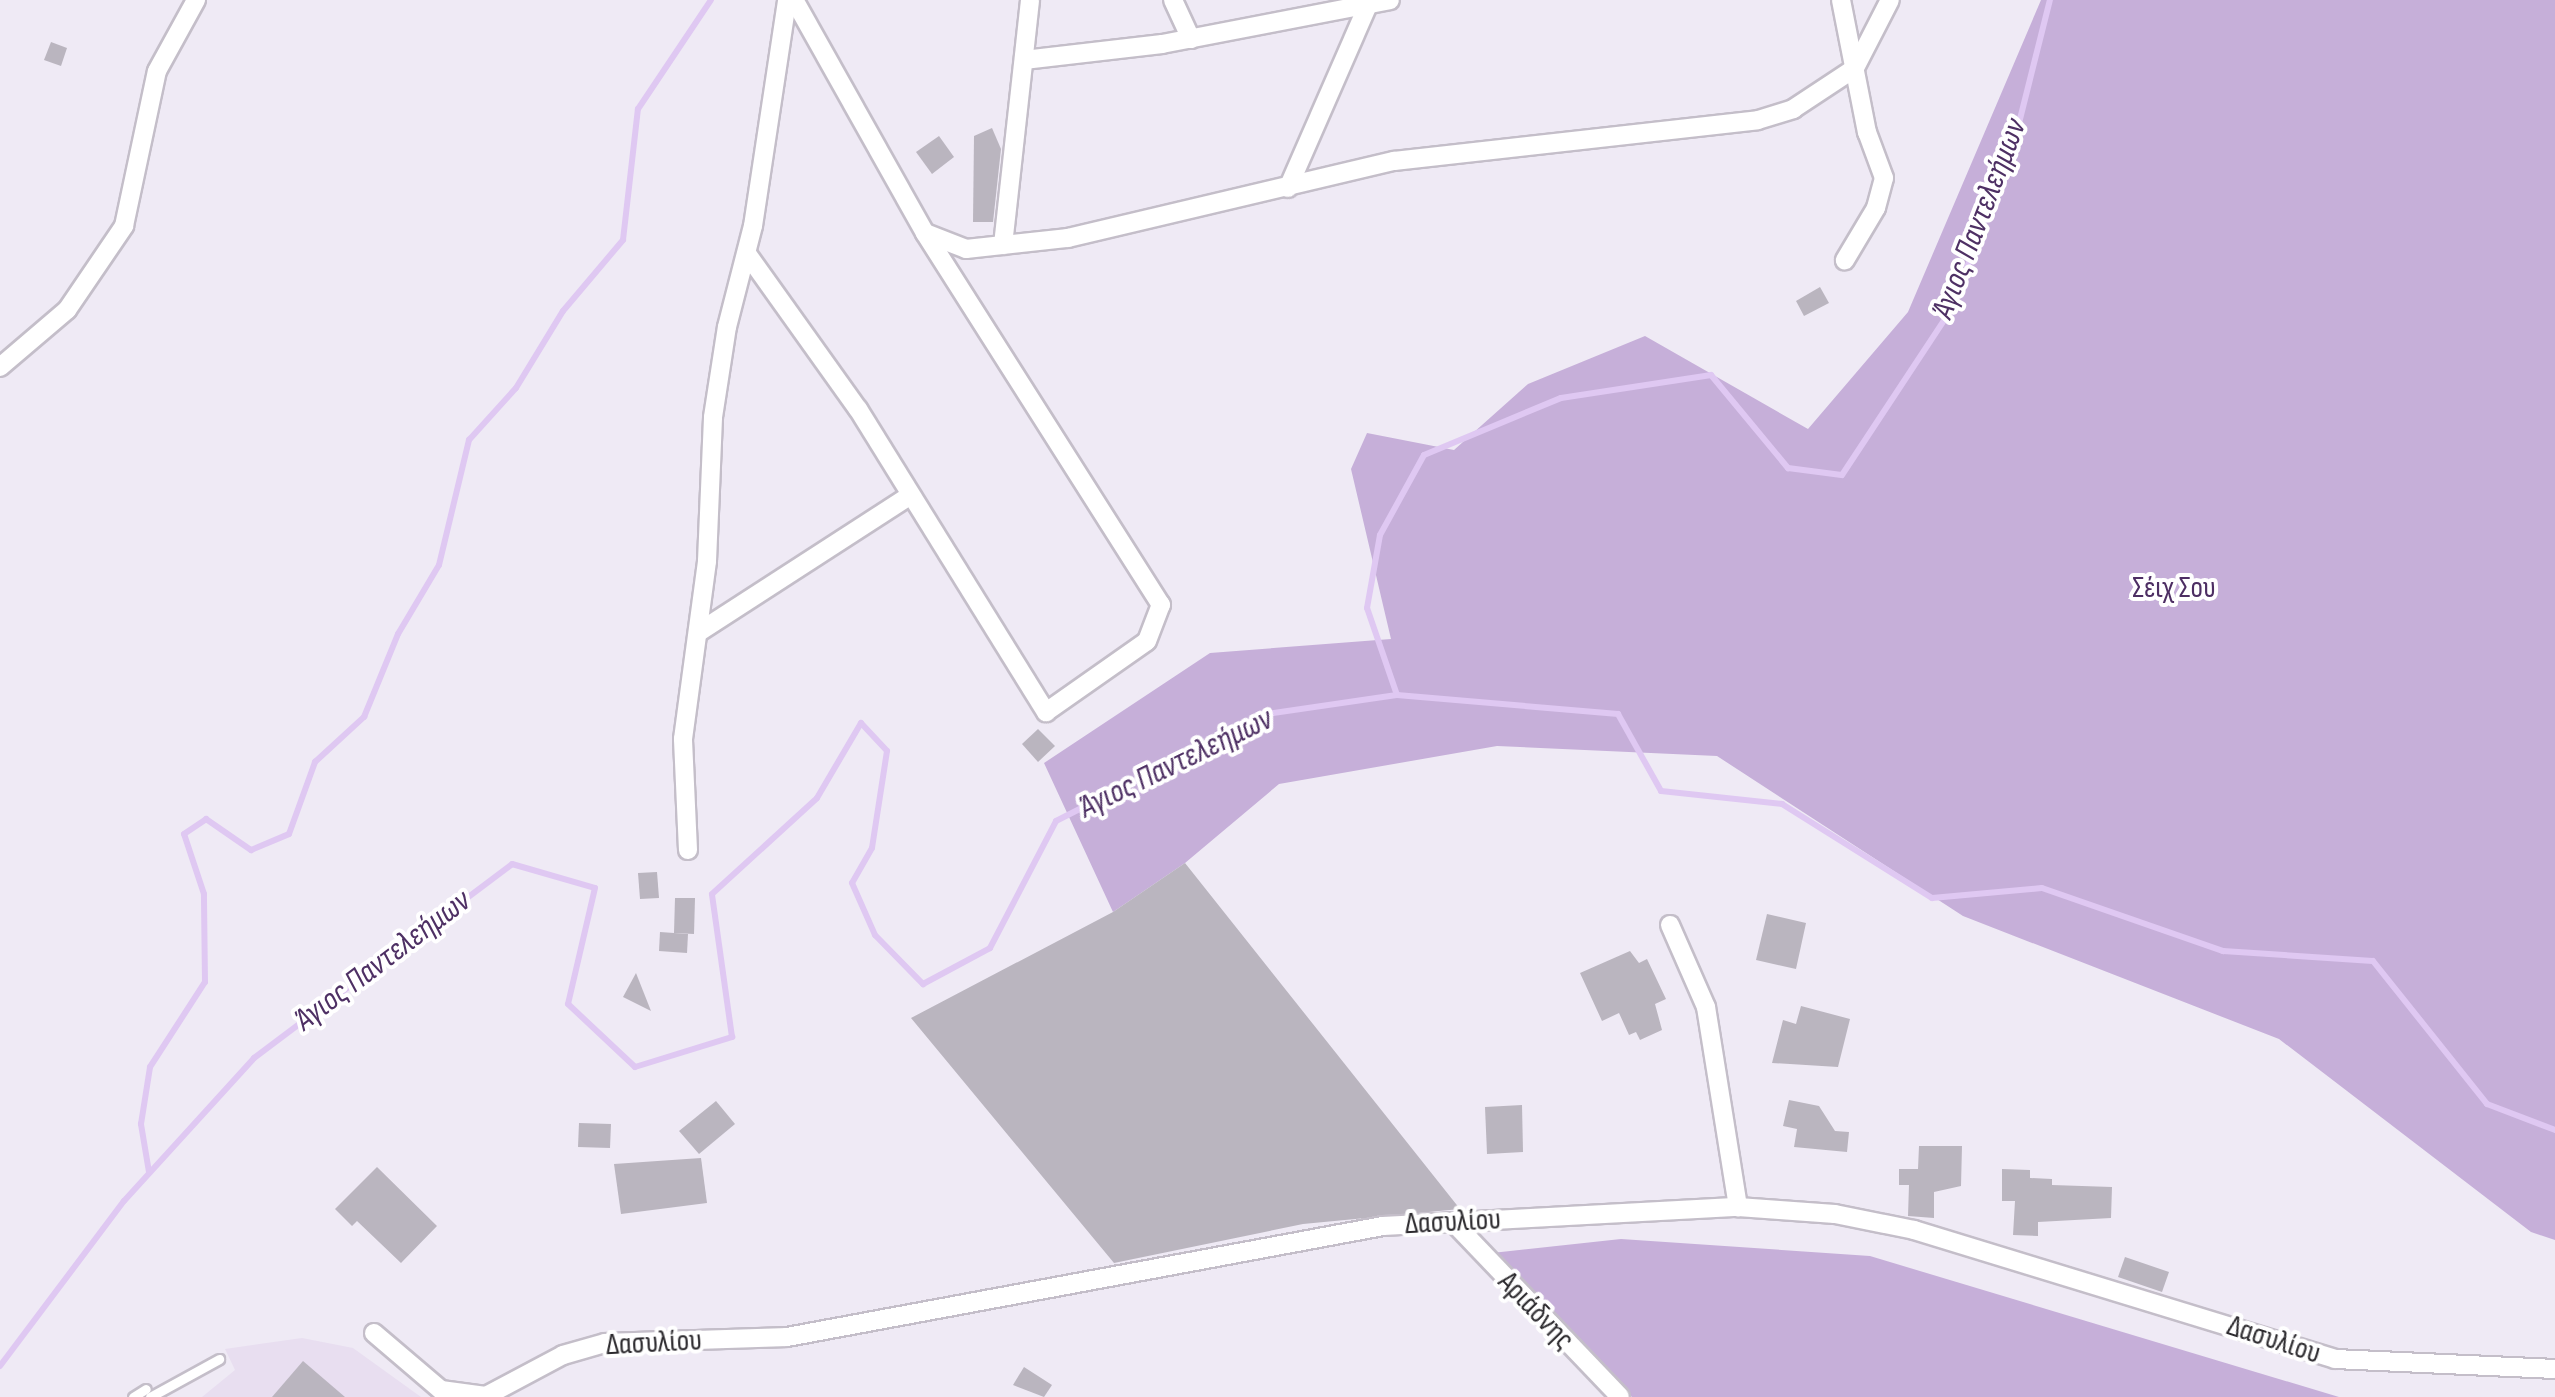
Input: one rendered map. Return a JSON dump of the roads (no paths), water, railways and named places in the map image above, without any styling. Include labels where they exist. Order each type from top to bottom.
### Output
[{"type":"street","points":[[0,367],[67,310],[124,226],[157,71],[196,0]]},
{"type":"street","points":[[748,255],[858,409],[908,497],[1046,712],[1134,653],[1155,628],[1161,605],[925,233],[790,0]]},
{"type":"street","points":[[688,850],[684,738],[699,632],[714,417],[726,326],[748,255],[790,0]]},
{"type":"street","points":[[1003,245],[1030,0]]},
{"type":"street","points":[[1173,0],[1191,39]]},
{"type":"street","points":[[1024,60],[1191,39],[1390,0]]},
{"type":"street","points":[[1842,0],[1867,132],[1884,178],[1876,208],[1845,260]]},
{"type":"street","points":[[925,233],[966,249],[1068,238],[1478,147],[1682,133],[1758,120],[1793,109],[1855,68],[1890,0]]},
{"type":"street","points":[[1288,188],[1369,2]]},
{"type":"street","points":[[699,632],[908,497]]},
{"type":"street","points":[[1670,925],[1706,1008],[1738,1207]]},
{"type":"street","name":"Δασυλίου","points":[[374,1333],[441,1390],[486,1396],[563,1355],[605,1343],[787,1338],[1383,1226],[1738,1207],[1835,1214],[1914,1230],[2335,1359],[2555,1369]]},
{"type":"street","name":"Αριάδνης","points":[[1454,1223],[1620,1397]]},
{"type":"lane","points":[[133,1397],[219,1359]]},
{"type":"waterway","points":[[149,1172],[141,1124],[150,1067],[205,982],[204,894],[184,834],[206,819],[251,850],[289,834],[315,762],[364,717],[398,634],[439,565],[469,440],[516,388],[563,311],[623,240],[638,109],[711,0]]},
{"type":"waterway","name":"Άγιος Παντελεήμων","points":[[0,1366],[124,1201],[254,1058],[512,864],[595,888],[568,1004],[635,1067],[732,1037],[712,894],[817,798],[861,723],[887,751],[872,848],[852,883],[875,935],[923,984],[990,948],[1056,821],[1267,714],[1397,695],[1367,608],[1380,535],[1424,455],[1561,398],[1711,375],[1788,468],[1842,475],[1952,308],[2016,135],[2050,0]]},
{"type":"waterway","points":[[1397,695],[1618,714],[1661,791],[1782,804],[1932,898],[2042,888],[2223,951],[2373,961],[2487,1104],[2555,1130]]},
{"type":"park label","name":"Σέιχ Σου","points":[[2174,588]]}]
